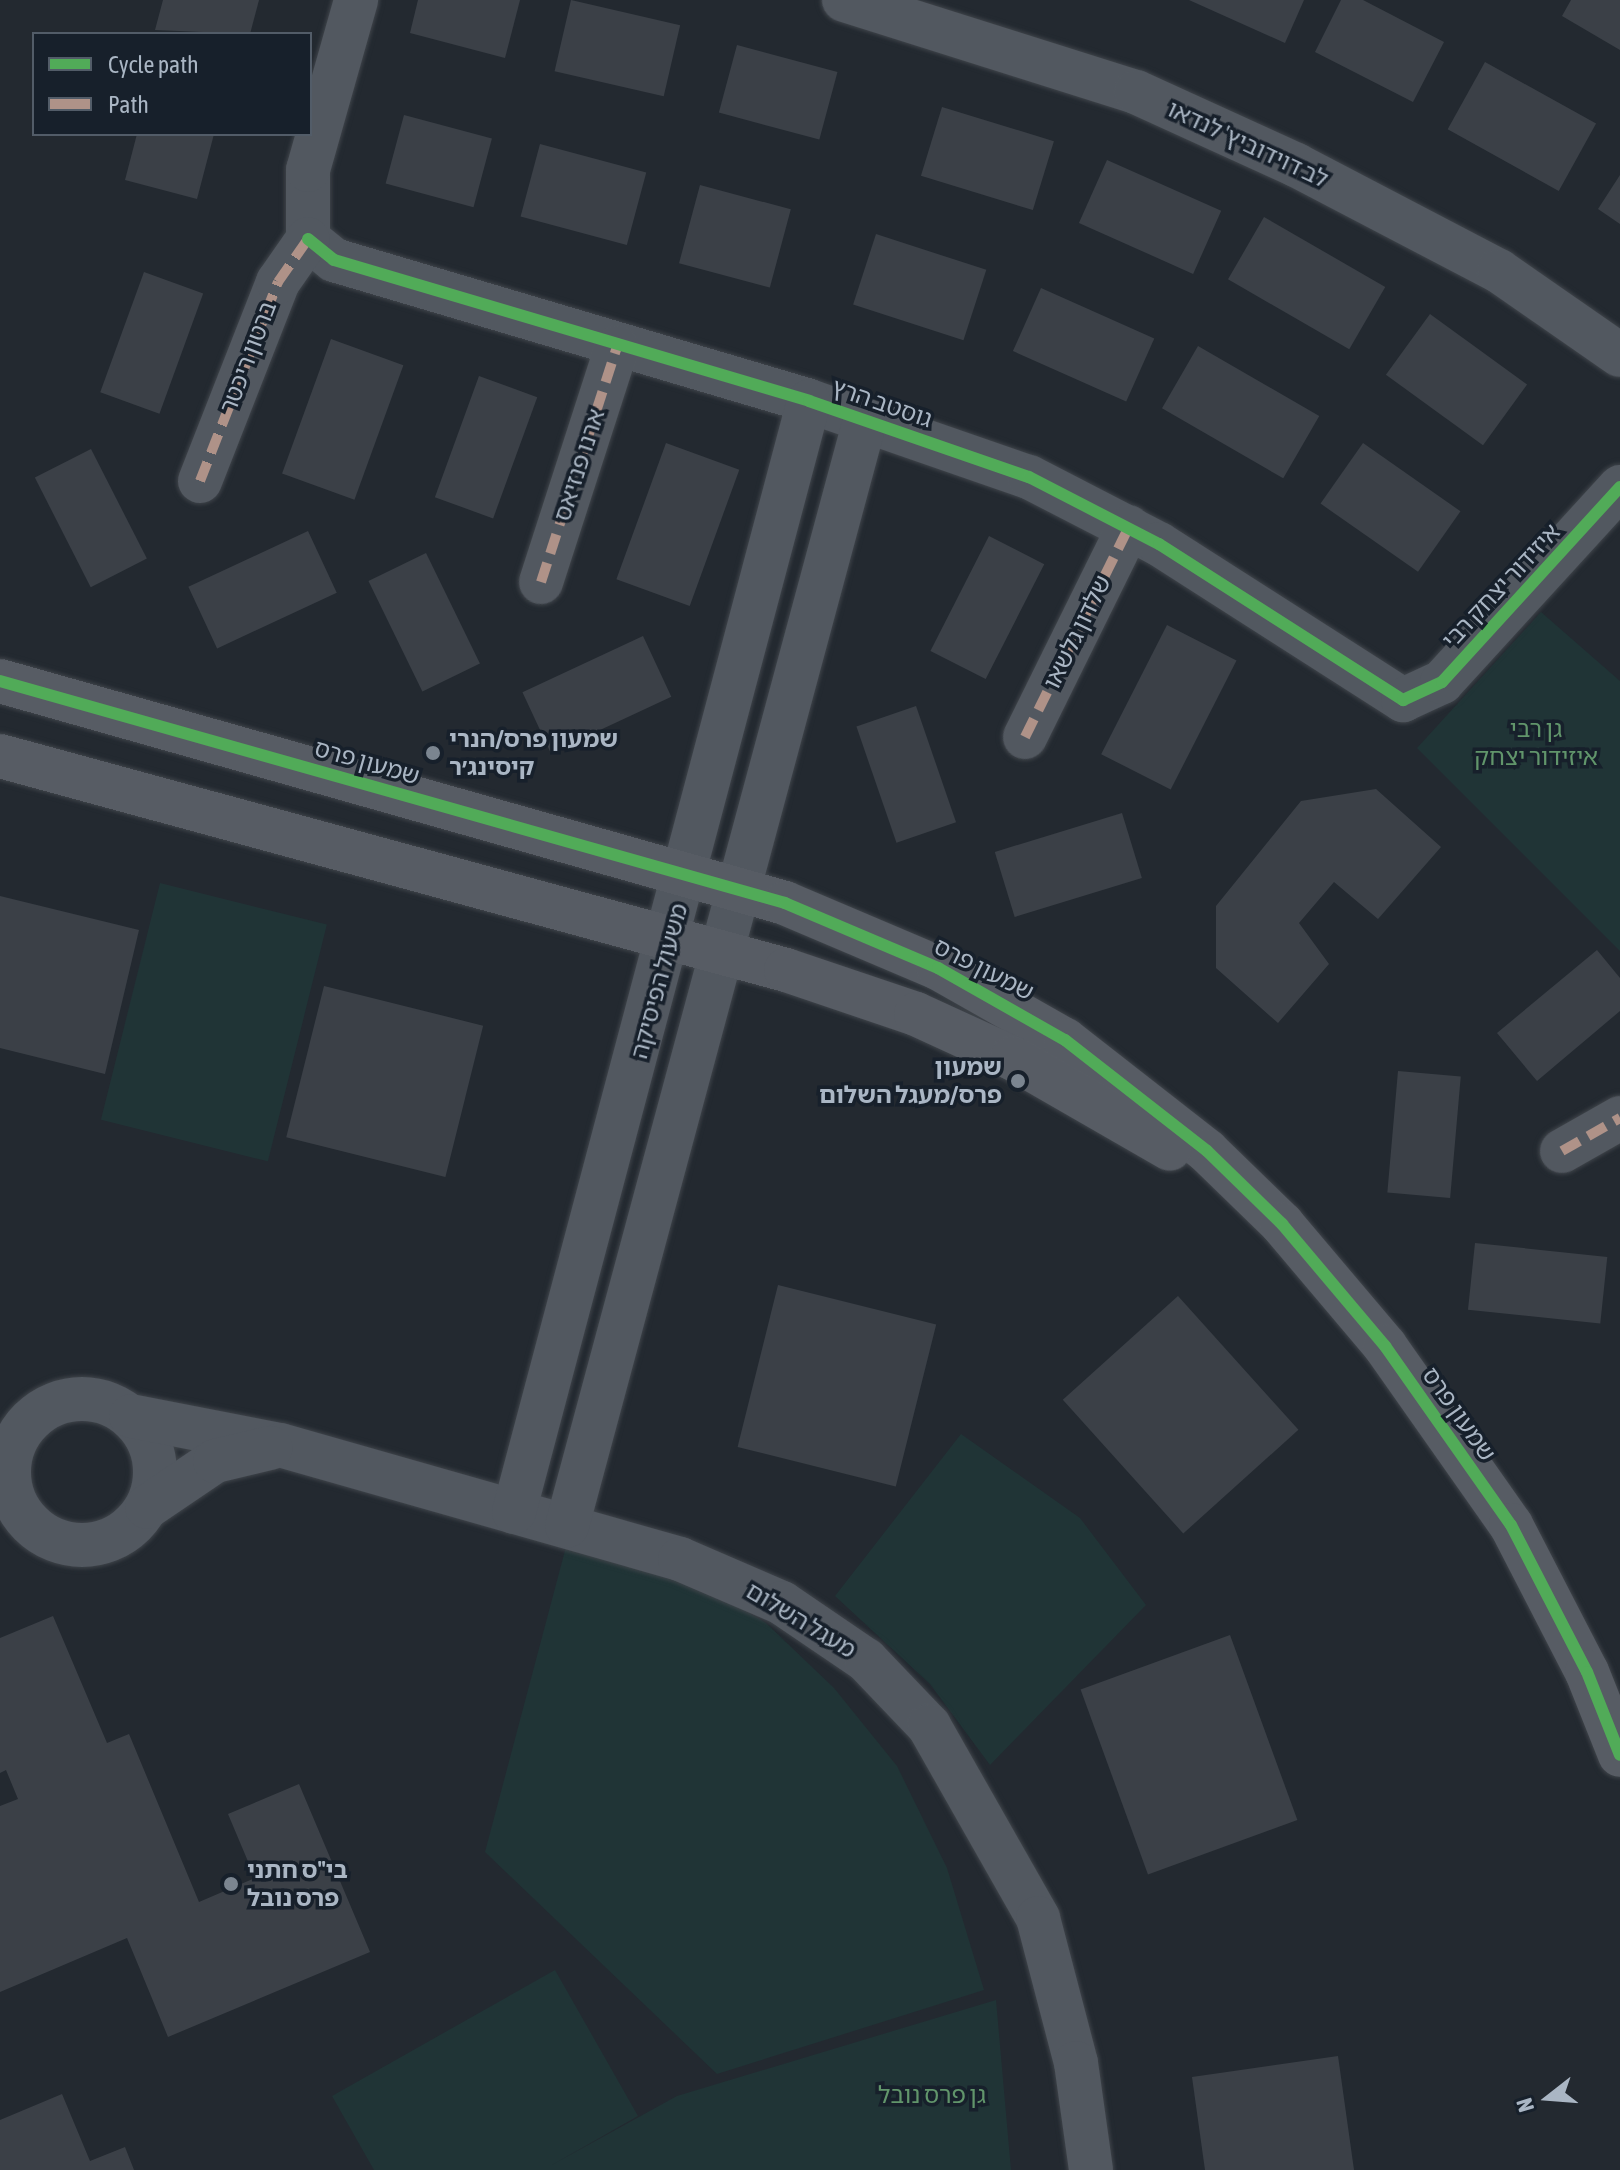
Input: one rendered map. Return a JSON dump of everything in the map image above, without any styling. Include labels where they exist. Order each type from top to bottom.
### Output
[{"type":"street","points":[[308,239],[308,170],[356,0]]},
{"type":"street","name":"לב דוידוביץ' לנדאו","points":[[844,0],[1036,56],[1238,138],[1499,271],[1620,355]]},
{"type":"street","name":"גוסטב הרץ","points":[[308,239],[334,260],[617,347],[809,401],[1029,477],[1129,527],[1403,700]]},
{"type":"street","name":"ברטון ריכטר","points":[[200,481],[278,282],[308,239]]},
{"type":"street","name":"ארנו פנזיאס","points":[[541,582],[617,347]]},
{"type":"street","name":"משעול הפיסיקה","points":[[514,1512],[688,875],[809,401]]},
{"type":"street","points":[[567,1526],[865,420]]},
{"type":"street","name":"איזידור יצחק רבי","points":[[1403,700],[1442,682],[1620,487]]},
{"type":"street","name":"שלדון גלשאו","points":[[1025,737],[1129,527]]},
{"type":"street","name":"שמעון פרס","points":[[0,681],[785,903],[997,997],[1126,1082],[1282,1224],[1385,1346],[1511,1525],[1587,1672],[1620,1755]]},
{"type":"street","name":"שמעון פרס","points":[[0,756],[722,951],[916,1014],[1012,1058],[1142,1131],[1282,1224]]},
{"type":"street","points":[[1562,1151],[1620,1118]]},
{"type":"street","points":[[84,1397],[131,1416],[154,1457],[147,1507],[110,1541],[64,1544],[22,1515],[9,1488],[16,1437],[32,1416],[84,1397]]},
{"type":"street","name":"מעגל השלום","points":[[131,1416],[280,1445],[567,1526],[726,1575],[782,1603],[866,1660],[929,1726],[1038,1918],[1071,2036],[1091,2170]]},
{"type":"street","name":"מעגל השלום","points":[[147,1507],[215,1461],[280,1445]]},
{"type":"green space","name":"גן רבי איזידור יצחק","points":[[1541,612],[1620,681],[1620,951],[1417,748]]},
{"type":"green space","points":[[160,883],[327,925],[268,1161],[101,1120]]},
{"type":"green space","points":[[961,1434],[1080,1518],[1146,1605],[990,1765],[930,1684],[835,1596]]},
{"type":"green space","points":[[567,1543],[702,1585],[766,1623],[834,1688],[897,1766],[947,1868],[984,1990],[717,2074],[485,1852]]},
{"type":"green space","name":"גן פרס נובל","points":[[555,1970],[638,2116],[550,2166],[677,2096],[996,2000],[1011,2170],[374,2170],[332,2096]]},
{"type":"building","points":[[163,0],[259,0],[251,32],[155,30]]},
{"type":"building","points":[[418,0],[520,0],[505,58],[410,33]]},
{"type":"building","points":[[571,0],[680,25],[664,96],[555,71]]},
{"type":"building","points":[[1189,0],[1304,0],[1285,43]]},
{"type":"building","points":[[1341,0],[1363,0],[1444,42],[1413,102],[1315,52]]},
{"type":"building","points":[[1571,0],[1620,0],[1620,50],[1562,16]]},
{"type":"building","points":[[737,45],[837,72],[819,140],[719,113]]},
{"type":"building","points":[[1485,62],[1596,124],[1559,191],[1448,129]]},
{"type":"building","points":[[942,107],[1054,141],[1033,210],[921,176]]},
{"type":"building","points":[[404,115],[492,139],[474,207],[386,184]]},
{"type":"building","points":[[136,136],[213,136],[197,199],[125,180]]},
{"type":"building","points":[[540,144],[646,172],[627,245],[521,216]]},
{"type":"building","points":[[1107,160],[1221,211],[1193,274],[1079,223]]},
{"type":"building","points":[[1620,175],[1620,224],[1598,209]]},
{"type":"building","points":[[700,185],[791,209],[770,288],[679,263]]},
{"type":"building","points":[[1264,217],[1385,287],[1349,349],[1228,279]]},
{"type":"building","points":[[876,234],[986,270],[963,340],[853,304]]},
{"type":"building","points":[[144,272],[203,294],[159,414],[100,392]]},
{"type":"building","points":[[1041,288],[1154,338],[1126,401],[1013,351]]},
{"type":"building","points":[[1430,314],[1527,385],[1483,445],[1386,375]]},
{"type":"building","points":[[331,339],[403,365],[354,500],[282,473]]},
{"type":"building","points":[[1198,346],[1319,416],[1283,478],[1162,408]]},
{"type":"building","points":[[479,376],[537,397],[493,518],[435,497]]},
{"type":"building","points":[[666,443],[739,470],[690,606],[616,579]]},
{"type":"building","points":[[1363,443],[1460,511],[1418,572],[1321,504]]},
{"type":"building","points":[[91,449],[147,559],[91,587],[35,478]]},
{"type":"building","points":[[308,531],[337,593],[217,648],[188,587]]},
{"type":"building","points":[[989,536],[1044,564],[986,679],[930,651]]},
{"type":"building","points":[[426,553],[480,664],[422,692],[368,581]]},
{"type":"building","points":[[1167,625],[1236,660],[1171,790],[1101,754]]},
{"type":"building","points":[[643,636],[671,697],[551,753],[522,692]]},
{"type":"building","points":[[916,706],[956,822],[896,843],[856,727]]},
{"type":"building","points":[[1376,789],[1441,847],[1378,919],[1334,882],[1299,923],[1329,964],[1278,1023],[1216,968],[1216,906],[1301,801]]},
{"type":"building","points":[[1122,813],[1142,878],[1015,917],[995,852]]},
{"type":"building","points":[[0,896],[139,930],[105,1074],[0,1048]]},
{"type":"building","points":[[1597,950],[1620,978],[1620,1011],[1537,1081],[1497,1033]]},
{"type":"building","points":[[324,986],[483,1026],[445,1177],[286,1137]]},
{"type":"building","points":[[1398,1071],[1461,1076],[1450,1198],[1387,1193]]},
{"type":"building","points":[[1475,1243],[1607,1257],[1600,1324],[1468,1310]]},
{"type":"building","points":[[778,1285],[936,1324],[896,1486],[738,1447]]},
{"type":"building","points":[[1178,1296],[1298,1430],[1183,1533],[1063,1400]]},
{"type":"building","points":[[53,1616],[107,1743],[129,1734],[199,1902],[255,1878],[228,1814],[299,1784],[370,1952],[168,2037],[127,1938],[0,1992],[0,1806],[18,1799],[6,1770],[0,1773],[0,1638]]},
{"type":"building","points":[[1230,1635],[1297,1820],[1148,1875],[1081,1689]]},
{"type":"building","points":[[1338,2056],[1354,2170],[1205,2170],[1192,2077]]},
{"type":"building","points":[[62,2094],[90,2161],[125,2147],[134,2170],[0,2170],[0,2120]]},
{"type":"marked path","points":[[200,481],[278,282],[308,239]]},
{"type":"marked path","points":[[541,582],[617,347]]},
{"type":"marked path","points":[[1025,737],[1129,527]]},
{"type":"marked path","points":[[1562,1151],[1620,1118]]},
{"type":"cycle path","points":[[308,239],[334,260],[809,401],[1029,477],[1159,544],[1403,700],[1442,682],[1620,487]]},
{"type":"cycle path","points":[[0,681],[785,903],[938,968],[1065,1040],[1207,1151],[1282,1224],[1385,1346],[1511,1525],[1587,1672],[1620,1755]]},
{"type":"place","name":"שמעון פרס/הנרי קיסינג׳ר","points":[[433,753]]},
{"type":"place","name":"שמעון פרס/מעגל השלום","points":[[1018,1081]]},
{"type":"place","name":"בי\"ס חתני פרס נובל","points":[[231,1884]]}]
